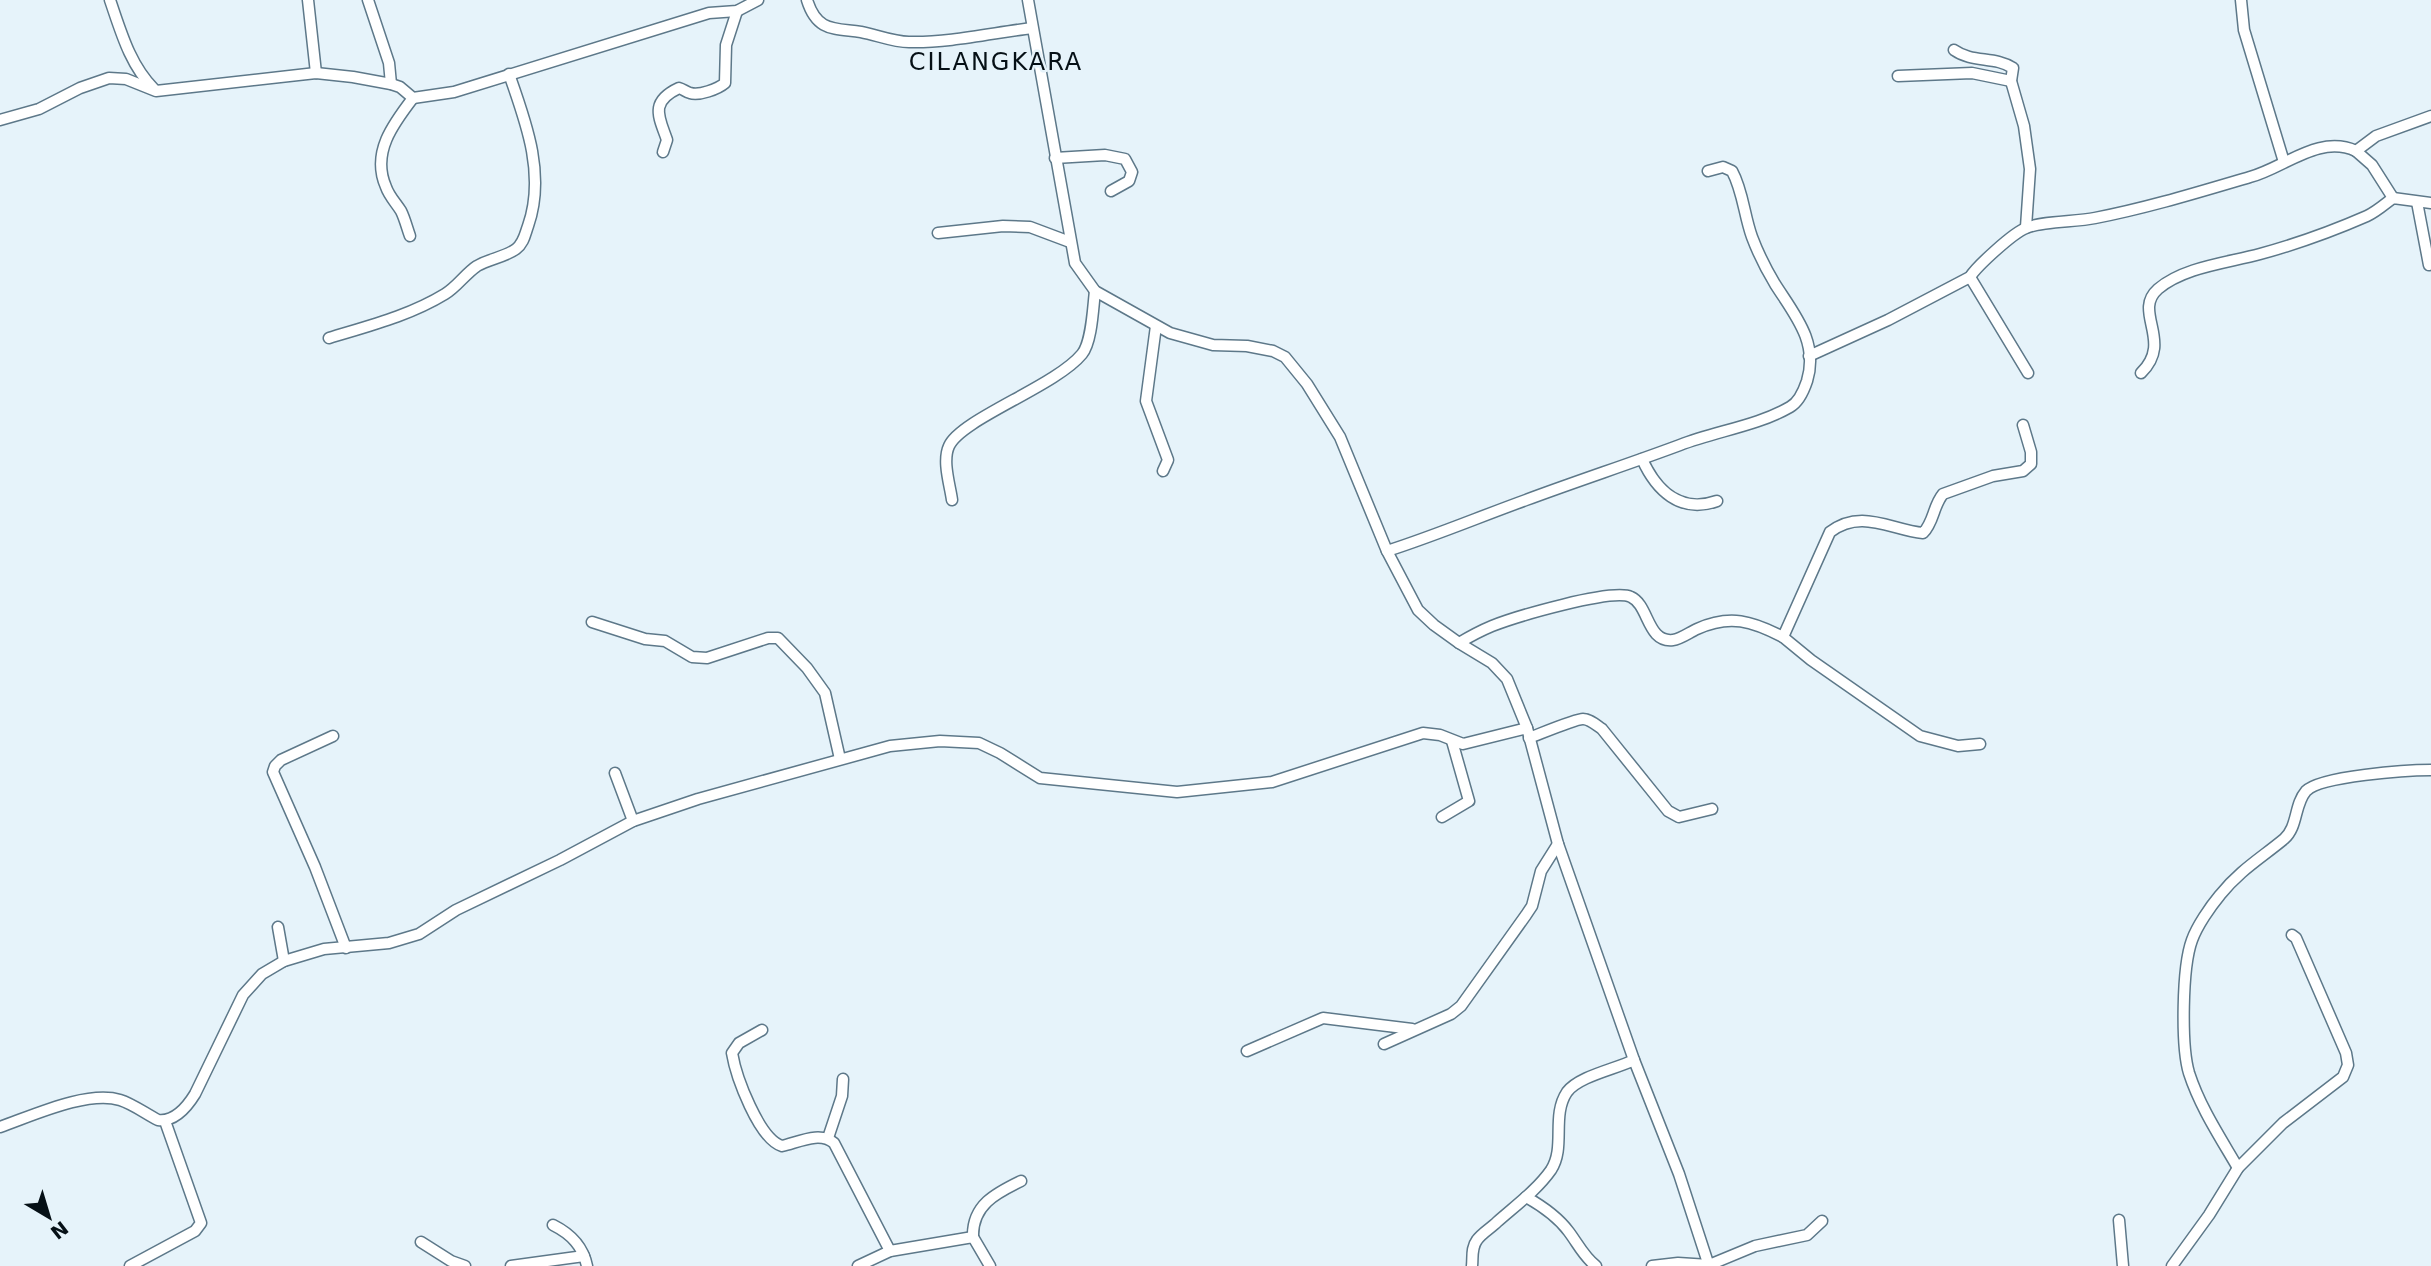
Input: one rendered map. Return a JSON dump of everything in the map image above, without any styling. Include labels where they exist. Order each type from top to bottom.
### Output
[{"type":"street","points":[[110,0],[131,57],[142,77],[156,91]]},
{"type":"street","points":[[308,0],[316,73]]},
{"type":"street","points":[[368,0],[389,63],[391,84]]},
{"type":"street","points":[[410,236],[401,212],[385,186],[382,170],[384,140],[413,98],[454,92],[709,13],[737,12],[758,0]]},
{"type":"street","points":[[807,0],[819,22],[832,30],[858,32],[906,42],[1032,28]]},
{"type":"street","points":[[1028,0],[1074,263],[1095,291],[1170,334],[1213,345],[1260,348],[1285,358],[1307,384],[1340,437],[1387,551],[1418,610],[1433,625],[1500,670],[1512,688],[1528,733],[1558,844],[1634,1060],[1679,1174],[1709,1265]]},
{"type":"street","points":[[2241,0],[2244,30],[2284,162]]},
{"type":"street","points":[[663,152],[667,140],[658,118],[660,107],[671,92],[679,88],[690,93],[718,89],[725,83],[726,45],[737,12]]},
{"type":"street","points":[[1954,50],[1972,59],[2010,65],[2014,71],[2011,81],[2024,126],[2030,169],[2026,228]]},
{"type":"street","points":[[0,120],[39,110],[80,88],[109,78],[126,79],[156,91],[316,73],[391,84],[400,87],[413,98]]},
{"type":"street","points":[[1899,76],[1972,73],[2011,81]]},
{"type":"street","points":[[329,338],[394,318],[446,294],[478,266],[515,250],[523,242],[536,196],[535,175],[531,143],[509,74]]},
{"type":"street","points":[[2356,151],[2376,136],[2431,116]]},
{"type":"street","points":[[1809,356],[1888,320],[1970,277],[1975,268],[2026,228],[2119,213],[2253,176],[2323,147],[2346,147],[2356,151],[2372,165],[2393,198]]},
{"type":"street","points":[[1055,158],[1105,155],[1125,159],[1132,172],[1129,181],[1111,191]]},
{"type":"street","points":[[1387,551],[1713,433],[1768,417],[1794,405],[1808,377],[1809,356],[1805,330],[1765,266],[1751,234],[1740,188],[1732,171],[1723,167],[1708,171]]},
{"type":"street","points":[[2141,373],[2152,363],[2156,350],[2149,307],[2150,300],[2161,286],[2187,274],[2263,253],[2369,216],[2393,198],[2431,203]]},
{"type":"street","points":[[2417,202],[2429,265]]},
{"type":"street","points":[[938,233],[1003,226],[1030,227],[1070,242]]},
{"type":"street","points":[[1970,277],[2028,373]]},
{"type":"street","points":[[952,500],[947,462],[950,444],[985,417],[1061,373],[1083,354],[1087,345],[1095,291]]},
{"type":"street","points":[[1156,326],[1146,401],[1168,460],[1163,471]]},
{"type":"street","points":[[1783,637],[1830,531],[1841,523],[1855,520],[1892,524],[1923,533],[1929,527],[1943,494],[1993,476],[2023,471],[2031,464],[2031,452],[2023,425]]},
{"type":"street","points":[[1642,459],[1652,479],[1670,498],[1693,504],[1717,501]]},
{"type":"street","points":[[1459,643],[1492,626],[1521,617],[1581,601],[1628,595],[1636,599],[1654,632],[1663,639],[1673,640],[1700,627],[1734,619],[1751,623],[1783,637],[1811,660],[1920,736],[1958,746],[1980,744]]},
{"type":"street","points":[[592,622],[645,639],[665,641],[686,655],[699,659],[707,659],[768,638],[778,638],[813,673],[825,693],[840,759]]},
{"type":"street","points":[[0,1127],[69,1104],[100,1097],[123,1101],[158,1121],[165,1121],[188,1106],[251,984],[284,961],[324,949],[389,943],[427,931],[456,910],[633,821],[698,799],[890,746],[940,741],[979,744],[1000,753],[1040,778],[1177,792],[1272,782],[1423,733],[1440,735],[1466,744],[1528,733],[1583,719],[1602,729],[1668,811],[1679,817],[1712,809]]},
{"type":"street","points":[[333,736],[281,760],[275,765],[274,772],[346,948]]},
{"type":"street","points":[[1442,817],[1469,801],[1452,741]]},
{"type":"street","points":[[2238,1168],[2204,1109],[2189,1072],[2184,1047],[2186,975],[2192,940],[2218,897],[2244,868],[2291,832],[2304,793],[2311,787],[2342,778],[2431,770]]},
{"type":"street","points":[[615,773],[633,821]]},
{"type":"street","points":[[1384,1044],[1451,1014],[1461,1006],[1532,906],[1541,871],[1558,844]]},
{"type":"street","points":[[278,927],[284,961]]},
{"type":"street","points":[[2172,1266],[2209,1216],[2238,1168],[2283,1123],[2343,1077],[2348,1065],[2346,1053],[2326,1004],[2296,938],[2292,935]]},
{"type":"street","points":[[1247,1051],[1323,1018],[1415,1029]]},
{"type":"street","points":[[762,1030],[739,1043],[732,1053],[738,1079],[761,1124],[772,1141],[782,1146],[819,1137],[828,1138],[834,1143],[890,1251]]},
{"type":"street","points":[[1472,1266],[1473,1249],[1477,1239],[1528,1198],[1551,1170],[1555,1160],[1561,1105],[1567,1093],[1584,1080],[1634,1060]]},
{"type":"street","points":[[828,1138],[842,1096],[843,1079]]},
{"type":"street","points":[[130,1266],[195,1231],[201,1223],[165,1121]]},
{"type":"street","points":[[990,1266],[973,1237],[973,1222],[995,1194],[1021,1181]]},
{"type":"street","points":[[1528,1198],[1568,1231],[1582,1252],[1597,1266]]},
{"type":"street","points":[[2119,1220],[2123,1266]]},
{"type":"street","points":[[1652,1266],[1709,1265],[1755,1246],[1807,1235],[1822,1221]]},
{"type":"street","points":[[511,1266],[586,1261],[572,1237],[553,1225]]},
{"type":"street","points":[[858,1266],[890,1251],[973,1237]]},
{"type":"street","points":[[421,1242],[451,1261],[465,1266]]},
{"type":"district","name":"CILANGKARA","points":[[996,62]]}]
